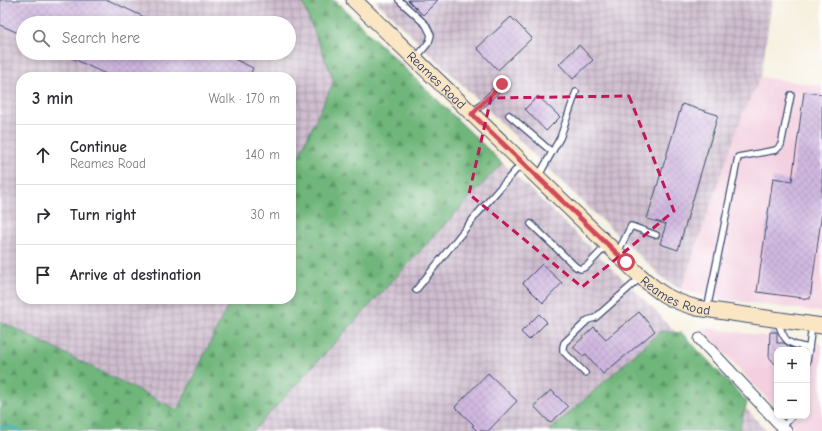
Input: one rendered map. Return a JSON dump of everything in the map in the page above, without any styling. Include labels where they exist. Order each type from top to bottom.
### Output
[{"type":"main road","name":"Reames Road","points":[[360,2],[415,59],[641,277],[663,295],[678,303],[707,310],[817,325]]},
{"type":"street","points":[[700,339],[785,429]]},
{"type":"lane","points":[[399,0],[426,25],[431,35],[429,42],[415,59]]},
{"type":"lane","points":[[472,114],[502,84]]},
{"type":"lane","points":[[538,177],[560,138],[576,92]]},
{"type":"lane","points":[[707,310],[738,156],[776,150],[781,145],[792,95]]},
{"type":"lane","points":[[510,115],[552,152]]},
{"type":"lane","points":[[416,290],[478,213],[523,163]]},
{"type":"lane","points":[[531,224],[576,267],[581,269],[612,249],[631,226],[656,235]]},
{"type":"lane","points":[[585,373],[563,351],[564,344],[588,320],[595,318],[641,277]]},
{"type":"lane","points":[[777,320],[783,338],[794,345],[804,347]]},
{"type":"lane","points":[[809,347],[817,325]]},
{"type":"lane","points":[[785,429],[790,419]]},
{"type":"highlighted area","points":[[629,96],[674,211],[582,287],[469,194],[491,98]]},
{"type":"shaded area","points":[[0,0],[334,0],[654,309],[767,431],[0,431]]},
{"type":"shaded area","points":[[375,0],[772,0],[761,77],[743,113],[681,290],[664,279]]},
{"type":"shaded area","points":[[761,77],[822,86],[822,312],[727,300],[681,290],[743,113]]},
{"type":"shaded area","points":[[701,327],[822,344],[822,431],[797,431],[786,419],[810,419],[810,347],[774,347],[774,407]]},
{"type":"green space","points":[[299,0],[333,0],[338,3],[502,163],[253,431],[0,431],[0,321],[178,410],[229,304],[296,304],[296,161],[334,81],[302,2]]},
{"type":"green space","points":[[661,331],[682,333],[747,402],[739,431],[549,431]]},
{"type":"building","points":[[0,0],[108,0],[142,16],[16,16],[16,32],[0,25]]},
{"type":"building","points":[[408,0],[438,0],[423,15]]},
{"type":"building","points":[[511,17],[532,38],[498,70],[477,48]]},
{"type":"building","points":[[579,45],[593,60],[573,79],[559,64]]},
{"type":"building","points":[[76,60],[236,60],[253,68],[251,72],[101,72]]},
{"type":"building","points":[[804,92],[822,94],[822,212],[810,299],[757,292],[773,178],[792,181]]},
{"type":"building","points":[[538,96],[560,117],[546,131],[525,109]]},
{"type":"building","points":[[682,104],[718,115],[678,250],[660,244],[666,224],[647,219]]},
{"type":"building","points":[[542,264],[562,283],[543,303],[523,283]]},
{"type":"building","points":[[639,312],[655,331],[603,374],[586,354],[583,356],[573,347],[594,327],[606,339]]},
{"type":"building","points":[[539,314],[547,322],[529,340],[521,332]]},
{"type":"building","points":[[770,332],[777,332],[777,343],[784,343],[790,347],[774,347],[774,363],[769,357]]},
{"type":"building","points":[[488,373],[517,401],[488,431],[477,431],[472,426],[474,425],[455,407]]},
{"type":"building","points":[[551,390],[568,407],[550,423],[534,406]]},
{"type":"waterway","points":[[0,427],[11,427],[21,431]]},
{"type":"route","points":[[502,84],[472,114],[626,262]]}]
